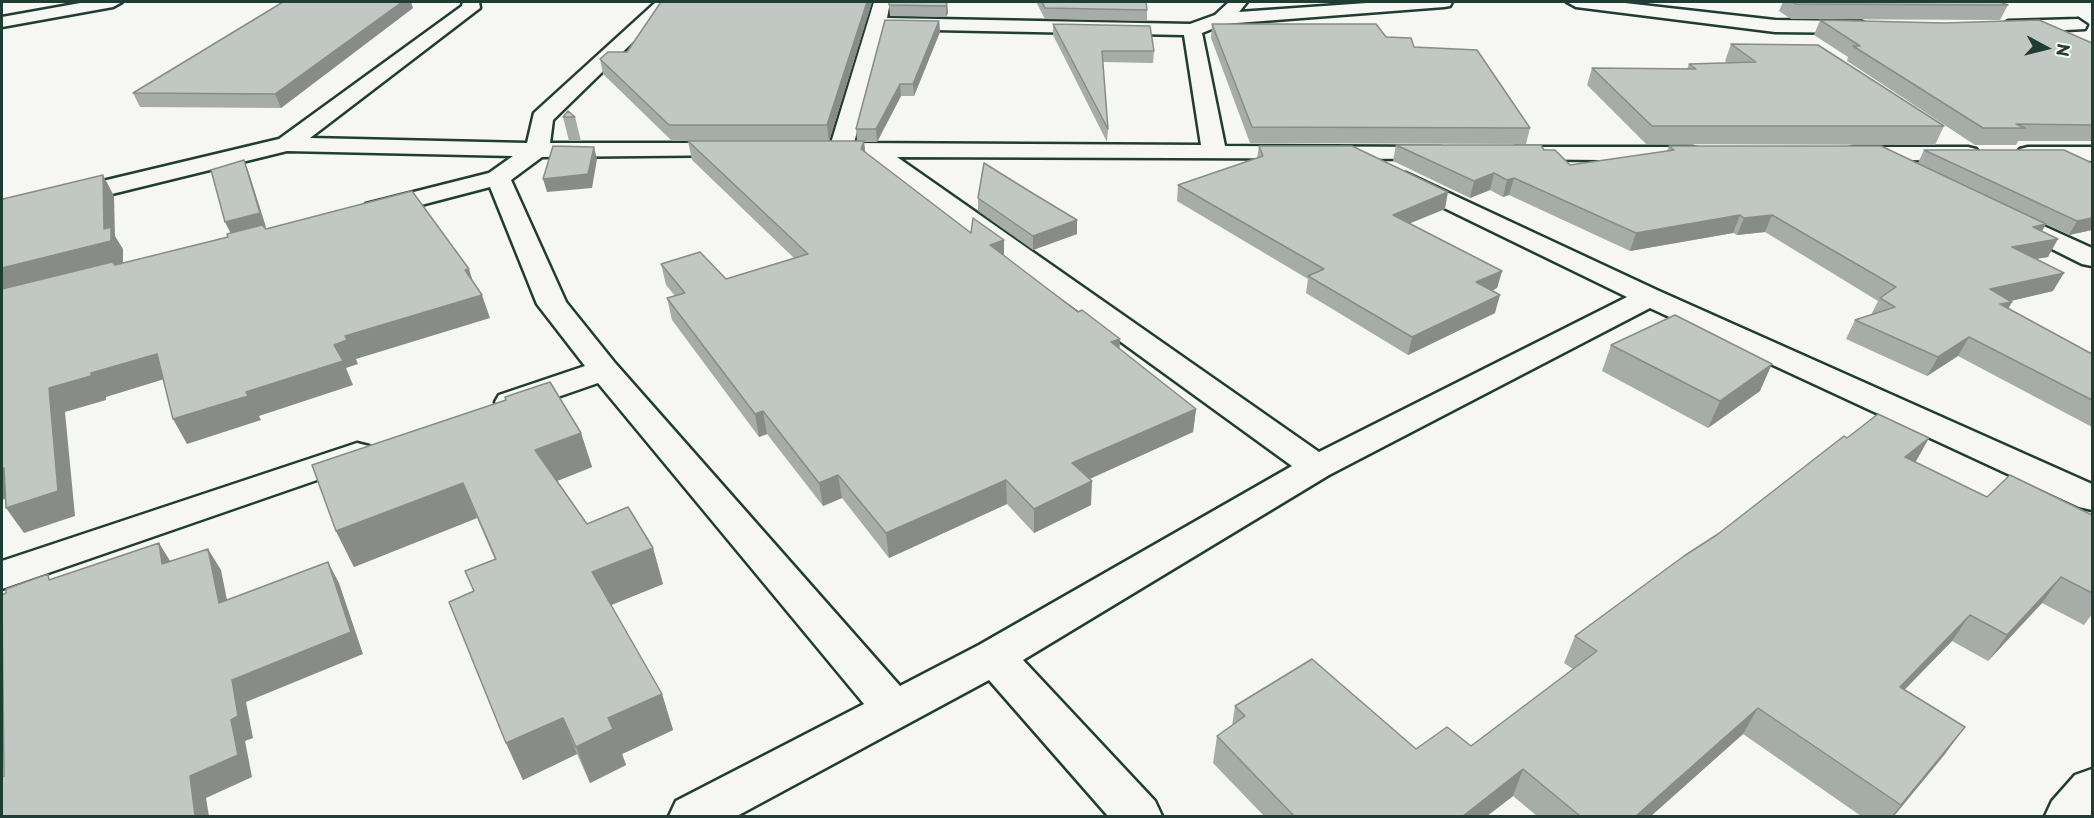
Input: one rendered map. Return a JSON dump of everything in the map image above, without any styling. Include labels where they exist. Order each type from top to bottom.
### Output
[{"type":"street","points":[[2,22],[113,2]]},
{"type":"street","points":[[286,144],[471,8],[471,2]]},
{"type":"street","points":[[348,216],[498,178],[537,150],[542,118],[666,2]]},
{"type":"street","points":[[841,150],[882,2]]},
{"type":"street","points":[[1221,19],[1239,2]]},
{"type":"street","points":[[877,23],[1192,30],[1221,19],[1444,2]]},
{"type":"street","points":[[1576,2],[1775,26],[1879,28]]},
{"type":"street","points":[[1739,2],[1804,45]]},
{"type":"street","points":[[2066,9],[2086,29]]},
{"type":"street","points":[[1984,28],[2086,29]]},
{"type":"street","points":[[1192,30],[1214,150]]},
{"type":"street","points":[[1940,134],[1987,154]]},
{"type":"street","points":[[2,213],[286,144],[537,150],[759,150]]},
{"type":"street","points":[[870,149],[1317,467]]},
{"type":"street","points":[[794,150],[1214,150],[1460,154]]},
{"type":"street","points":[[1353,154],[1649,297],[2092,498]]},
{"type":"street","points":[[1496,154],[1710,154]]},
{"type":"street","points":[[1830,154],[2092,154]]},
{"type":"street","points":[[1877,154],[1931,180]]},
{"type":"street","points":[[498,178],[552,304],[604,370],[894,709]]},
{"type":"street","points":[[1996,212],[2092,258]]},
{"type":"street","points":[[693,816],[994,657],[1317,467],[1649,297]]},
{"type":"street","points":[[482,412],[604,370]]},
{"type":"street","points":[[2,575],[381,446]]},
{"type":"street","points":[[994,657],[1138,816]]},
{"type":"street","points":[[2069,816],[2092,789]]},
{"type":"building","points":[[283,2],[402,2],[275,94],[133,93]]},
{"type":"building","points":[[661,2],[867,2],[827,125],[669,125],[600,59],[608,52],[627,52]]},
{"type":"building","points":[[889,2],[947,2],[946,6],[889,5]]},
{"type":"building","points":[[1042,2],[1146,2],[1147,10],[1045,8]]},
{"type":"building","points":[[1792,2],[2000,2],[2008,5],[1796,4]]},
{"type":"building","points":[[885,20],[939,21],[913,84],[900,84],[876,129],[856,129]]},
{"type":"building","points":[[1820,20],[1944,23],[2039,20],[2092,43],[2092,125],[2016,124],[2025,128],[1983,128],[1853,46],[1860,46]]},
{"type":"building","points":[[1053,24],[1150,26],[1154,51],[1102,51],[1108,129]]},
{"type":"building","points":[[1212,24],[1376,24],[1386,37],[1411,38],[1414,47],[1477,50],[1530,128],[1252,127]]},
{"type":"building","points":[[1731,44],[1818,45],[1944,126],[1652,126],[1592,68],[1696,69],[1689,64],[1756,62]]},
{"type":"building","points":[[568,111],[575,117],[563,117]]},
{"type":"building","points":[[688,141],[864,141],[861,149],[971,233],[973,218],[1004,240],[990,245],[1078,312],[1082,310],[1120,339],[1111,342],[1196,409],[1072,463],[1092,481],[1034,509],[1006,480],[886,533],[838,475],[819,483],[763,411],[755,414],[667,298],[685,293],[661,264],[700,252],[726,279],[808,254]]},
{"type":"building","points":[[1396,145],[1541,145],[1544,150],[1555,150],[1570,165],[1674,150],[1669,146],[1881,146],[2046,224],[2033,227],[2058,239],[2012,247],[2064,273],[1990,289],[2012,302],[2000,304],[2092,354],[2092,400],[1969,337],[1938,357],[1855,320],[1895,307],[1880,298],[1896,287],[1772,215],[1744,218],[1740,215],[1636,233],[1514,178],[1507,180],[1494,173],[1474,181]]},
{"type":"building","points":[[553,146],[594,147],[588,174],[543,179]]},
{"type":"building","points":[[1259,146],[1352,146],[1448,192],[1393,215],[1502,271],[1476,282],[1500,295],[1412,337],[1308,276],[1324,269],[1178,185],[1263,156]]},
{"type":"building","points":[[1924,150],[2064,150],[2092,163],[2092,218],[2077,221]]},
{"type":"building","points":[[244,160],[260,213],[225,222],[211,170]]},
{"type":"building","points":[[984,163],[1077,220],[1033,236],[978,198]]},
{"type":"building","points":[[103,175],[104,229],[111,227],[111,241],[2,268],[3,199]]},
{"type":"building","points":[[412,191],[469,269],[465,270],[482,295],[345,336],[347,340],[334,345],[343,361],[246,392],[248,396],[173,419],[157,354],[49,388],[58,491],[6,508],[4,468],[2,469],[2,289],[112,262],[115,265],[228,237],[227,234],[262,225],[266,229]]},
{"type":"building","points":[[1675,315],[1772,364],[1720,401],[1611,345]]},
{"type":"building","points":[[550,382],[581,433],[535,450],[587,524],[628,507],[653,548],[592,572],[662,694],[608,718],[613,729],[576,747],[563,718],[506,743],[449,602],[474,591],[465,571],[496,559],[463,483],[336,531],[312,465],[506,400],[505,397]]},
{"type":"building","points":[[1878,414],[1929,438],[1905,457],[1987,497],[2010,475],[2092,515],[2092,593],[2061,577],[2007,635],[1970,615],[1900,687],[1965,727],[1901,805],[1758,708],[1636,816],[1580,816],[1523,769],[1463,816],[1294,816],[1217,736],[1245,716],[1235,706],[1312,659],[1416,749],[1447,727],[1471,746],[1597,651],[1575,636],[1684,556],[1718,534],[1844,436],[1847,438]]},
{"type":"building","points":[[159,543],[162,564],[208,549],[219,603],[328,562],[351,632],[232,680],[238,716],[231,720],[238,755],[190,776],[195,816],[2,816],[2,777],[4,776],[2,595],[6,593],[6,589],[48,574],[49,580]]}]
